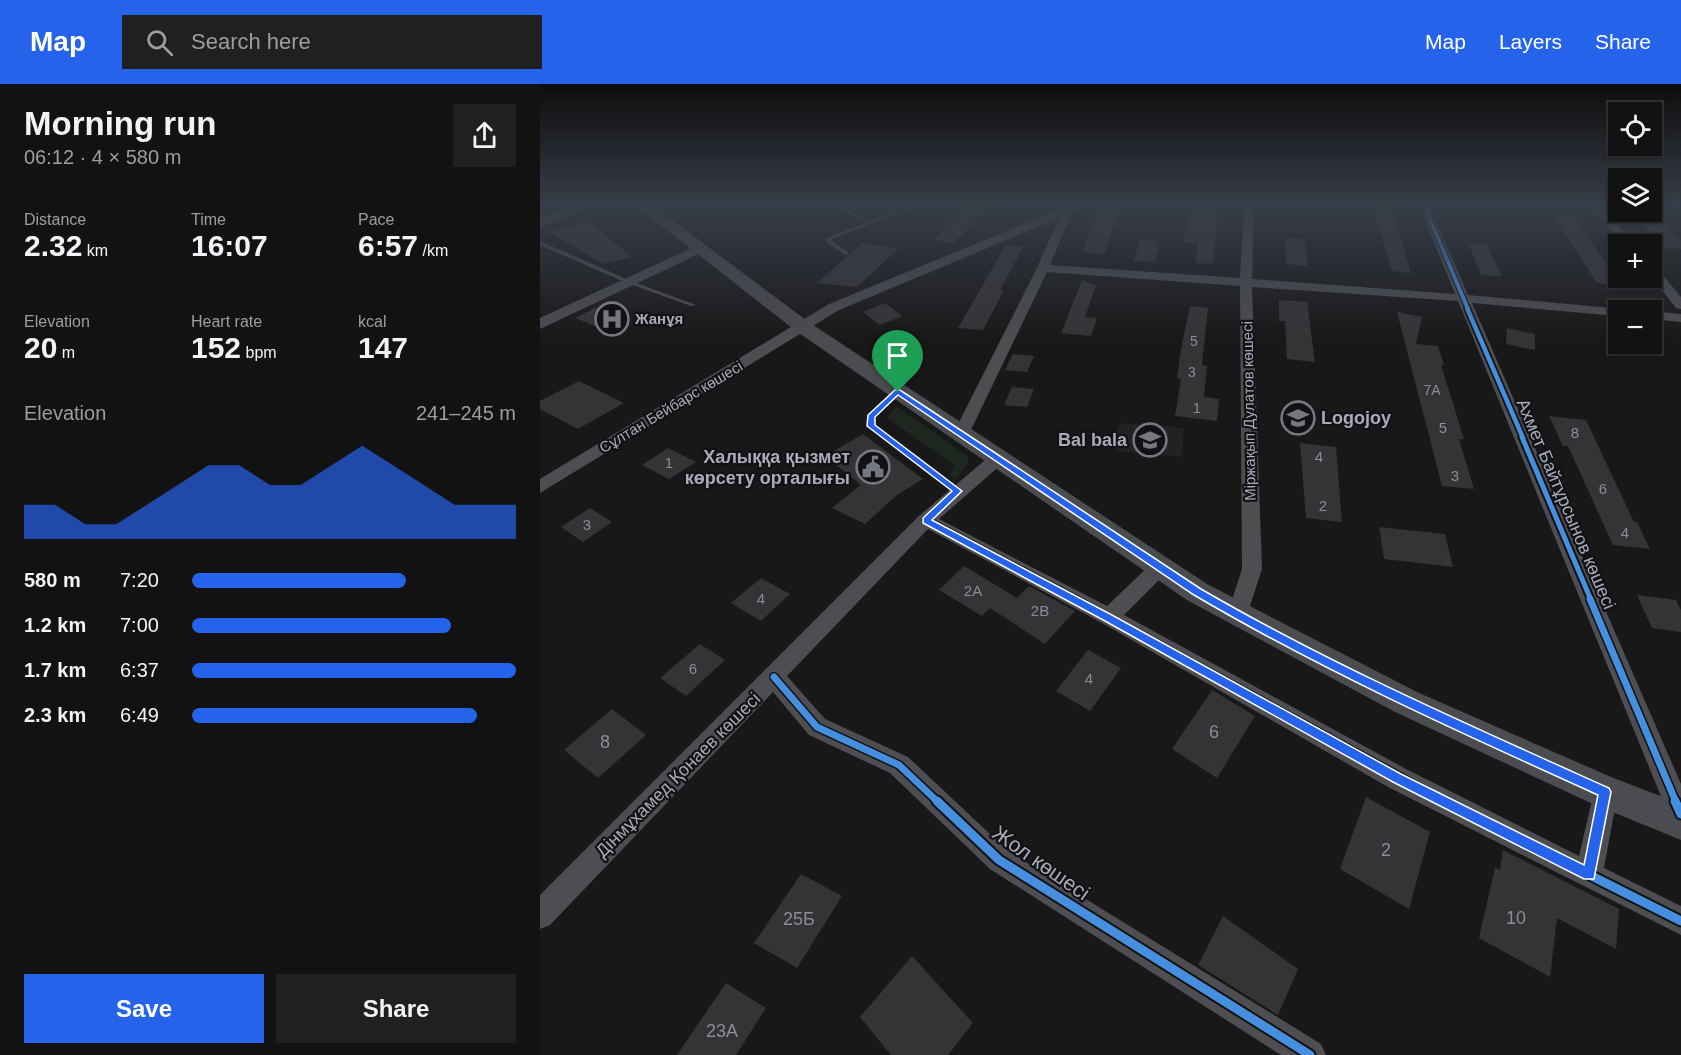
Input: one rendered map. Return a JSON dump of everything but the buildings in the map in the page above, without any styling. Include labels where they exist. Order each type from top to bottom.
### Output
[{"type":"main road","points":[[700,250],[803,327],[898,392],[1160,567],[1237,615],[1407,702],[1605,792],[1681,822]]},
{"type":"street","points":[[540,324],[695,250]]},
{"type":"street","name":"Сұлтан Бейбарс көшесі","points":[[540,487],[834,307],[972,250]]},
{"type":"street","points":[[961,434],[1050,250]]},
{"type":"street","name":"Міржақып Дулатов көшесі","points":[[1237,615],[1252,569],[1247,250]]},
{"type":"street","name":"Ахмет Байтұрсынов көшесі","points":[[1443,250],[1681,814]]},
{"type":"street","points":[[1043,268],[1463,298],[1608,311]]},
{"type":"street","points":[[1662,282],[1681,305]]},
{"type":"street","points":[[1662,316],[1681,318]]},
{"type":"street","name":"Дінмұхамед Қонаев көшесі","points":[[540,915],[926,520],[997,459]]},
{"type":"street","points":[[926,520],[1109,618],[1397,778],[1681,921]]},
{"type":"street","points":[[1109,618],[1160,567]]},
{"type":"street","name":"Жол көшесі","points":[[774,677],[817,727],[899,765],[999,860],[1310,1055]]},
{"type":"street","points":[[1589,875],[1605,792]]},
{"type":"lane","points":[[557,250],[629,282],[693,305]]},
{"type":"lane","points":[[842,250],[846,253]]},
{"type":"lane","points":[[898,392],[871,417],[871,426],[958,491]]},
{"type":"shaded area","points":[[896,406],[968,456],[968,463],[956,480],[949,475],[954,465],[887,418]]},
{"type":"shaded area","name":"Logojoy","points":[[1286,407],[1310,410],[1311,429],[1286,427]]},
{"type":"shaded area","name":"Bal bala","points":[[1119,423],[1184,428],[1182,457],[1114,451]]},
{"type":"cycle path","points":[[1443,250],[1681,814]]},
{"type":"cycle path","points":[[926,520],[1109,617],[1397,778],[1681,921]]},
{"type":"cycle path","points":[[774,677],[817,727],[899,765],[999,860],[1310,1055]]},
{"type":"place","name":"Жанұя","points":[[612,319]]},
{"type":"place","name":"Logojoy","points":[[1298,418]]},
{"type":"place","name":"Bal bala","points":[[1150,440]]},
{"type":"place","name":"Халыққа қызмет көрсету орталығы","points":[[873,467]]},
{"type":"route","points":[[898,392],[1197,592],[1237,615],[1407,702],[1605,792],[1589,875],[1397,778],[1109,618],[926,520],[958,491],[871,426],[871,417],[898,392]]}]
